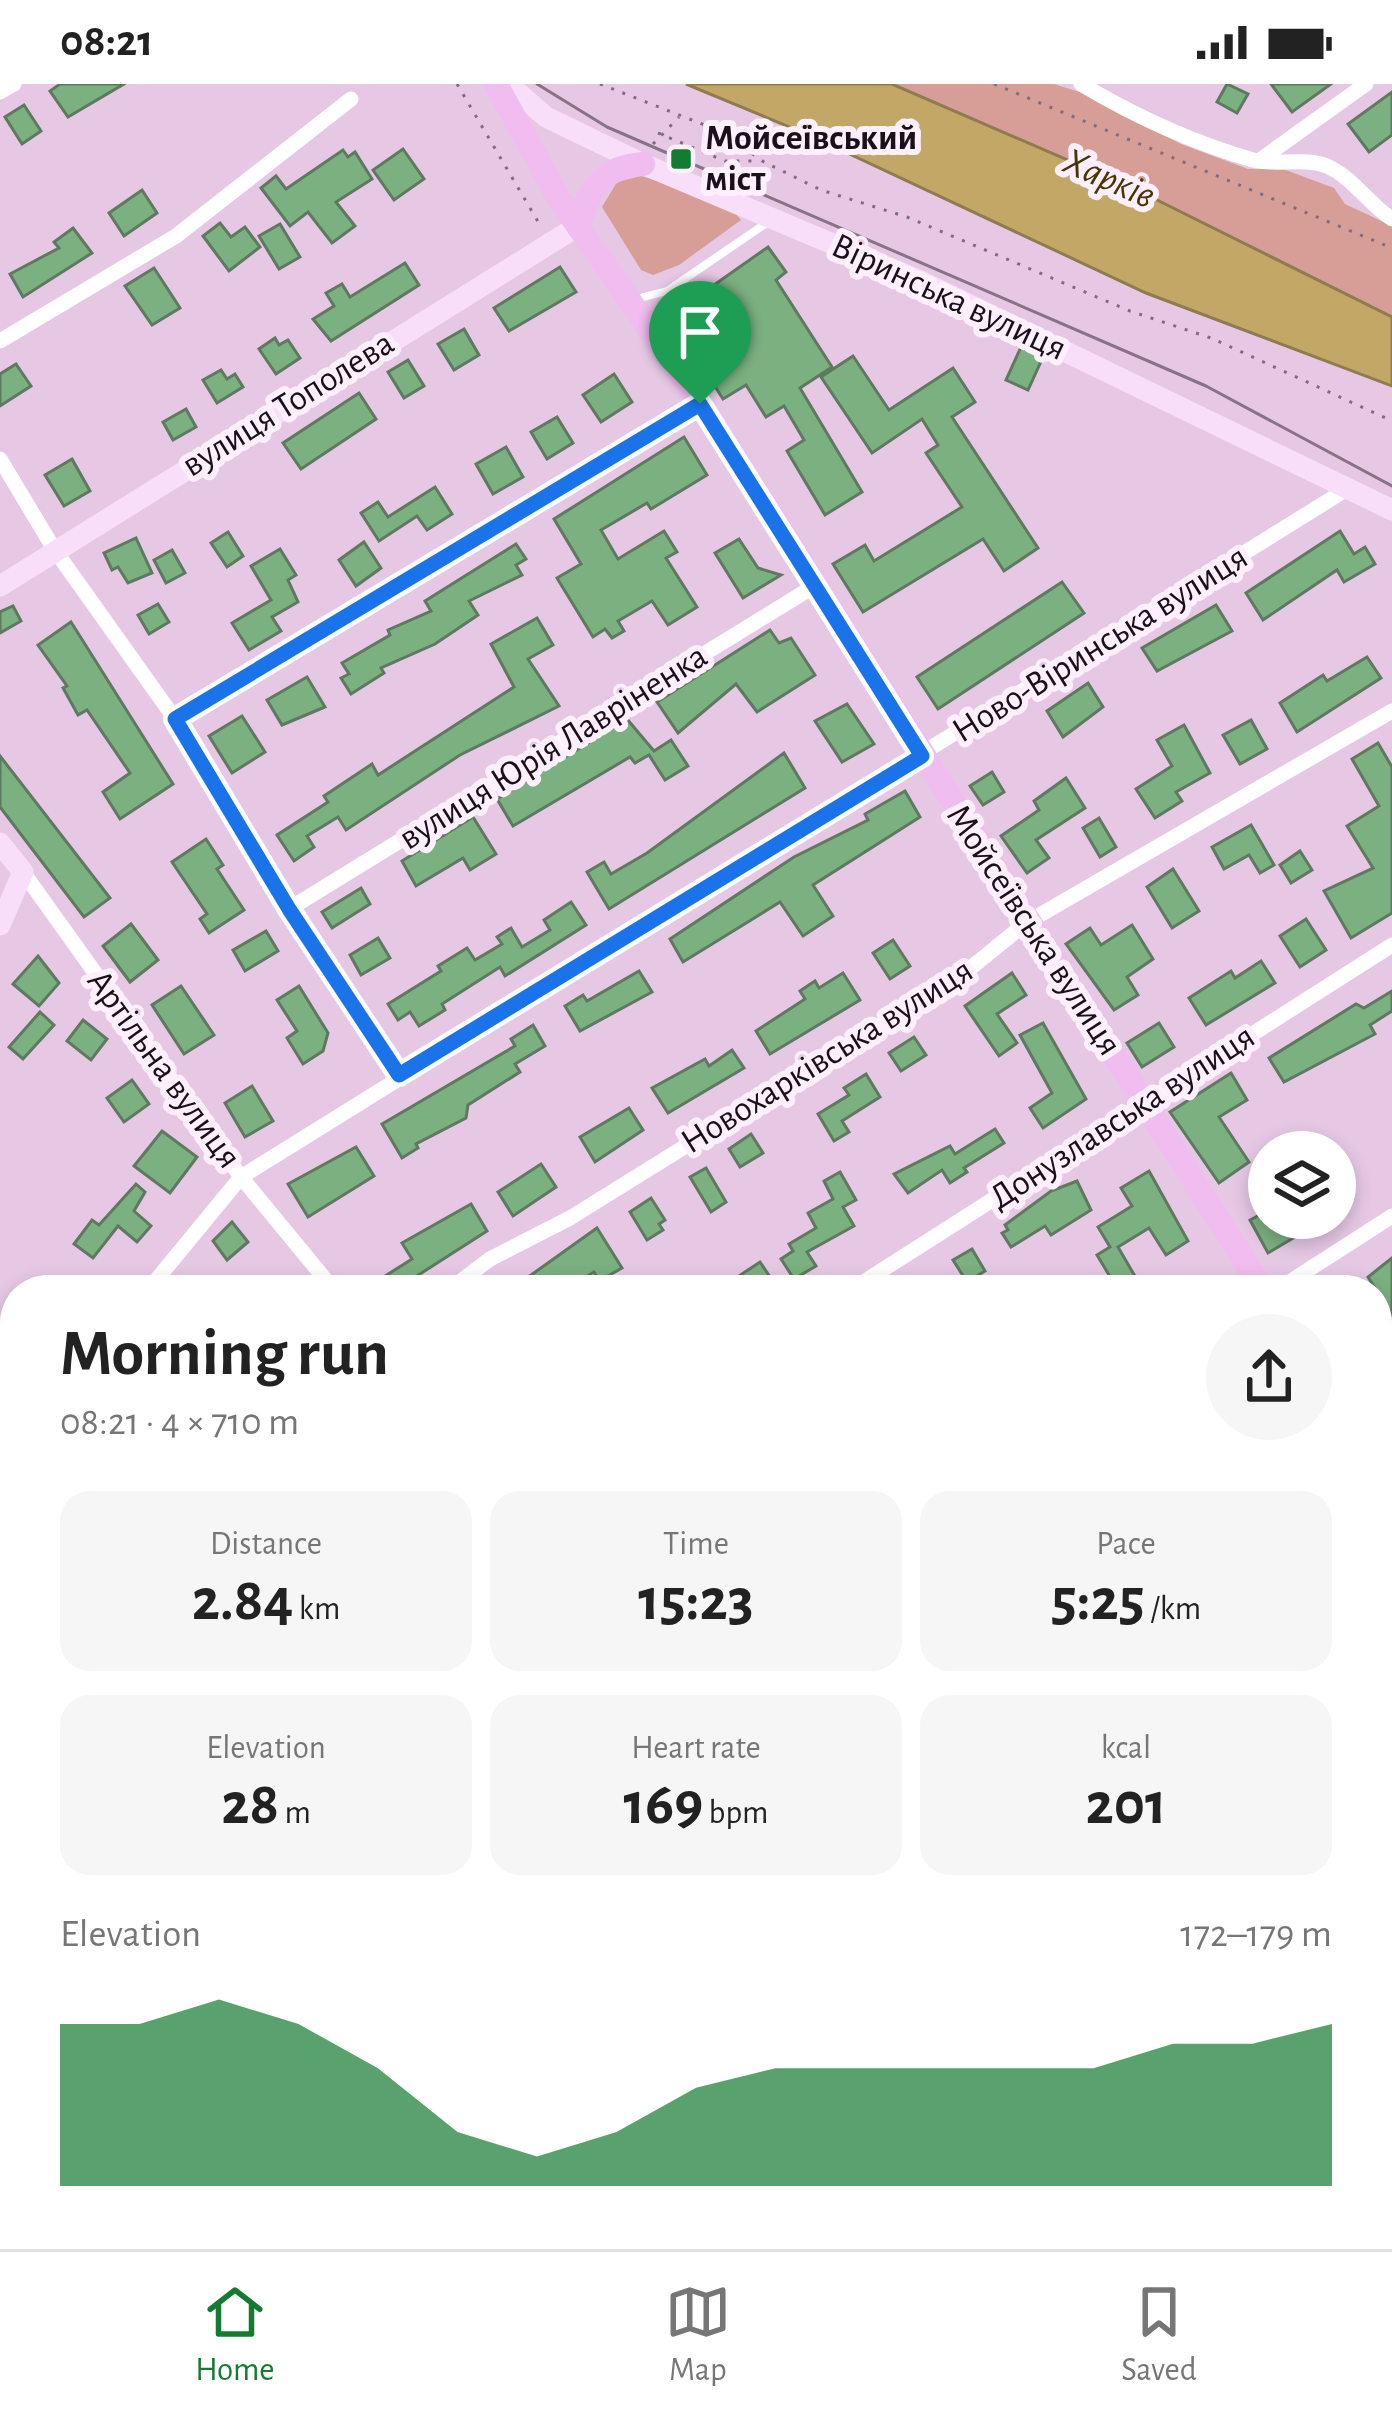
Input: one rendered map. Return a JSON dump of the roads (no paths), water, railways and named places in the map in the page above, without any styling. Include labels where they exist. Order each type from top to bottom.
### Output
[{"type":"main road","name":"Мойсеївська вулиця","points":[[496,84],[508,113],[578,226],[700,404],[1254,1275]]},
{"type":"main road","name":"Віринська вулиця","points":[[508,84],[546,117],[647,155],[772,217],[918,280],[1392,510]]},
{"type":"main road","points":[[578,226],[601,177],[647,155]]},
{"type":"main road","name":"вулиця Тополева","points":[[0,586],[578,226]]},
{"type":"main road","name":"Артільна вулиця","points":[[0,843],[23,872]]},
{"type":"main road","points":[[0,925],[23,872]]},
{"type":"street","points":[[0,92],[14,84]]},
{"type":"street","points":[[1081,84],[1120,107],[1257,162],[1325,165],[1355,183],[1374,208],[1392,219]]},
{"type":"street","points":[[1257,162],[1366,84]]},
{"type":"street","points":[[0,341],[176,236],[351,99]]},
{"type":"street","points":[[175,719],[700,404]]},
{"type":"street","points":[[0,459],[54,549],[175,719],[289,909],[399,1075]]},
{"type":"street","name":"Ново-Віринська вулиця","points":[[160,1275],[241,1177],[1347,489]]},
{"type":"street","name":"вулиця Юрія Лавріненка","points":[[289,909],[816,585]]},
{"type":"street","name":"Новохарківська вулиця","points":[[468,1275],[490,1258],[570,1218],[967,970],[1026,923],[1392,712]]},
{"type":"street","name":"Артільна вулиця","points":[[23,872],[241,1177],[322,1275]]},
{"type":"street","name":"Донузлавська вулиця","points":[[875,1275],[1392,945]]},
{"type":"street","points":[[1300,1275],[1392,1216]]},
{"type":"lane","points":[[631,300],[668,291],[752,237],[772,217]]},
{"type":"water","name":"Харків","points":[[686,84],[892,84],[1137,190],[1392,317],[1392,386],[1146,293],[809,135]]},
{"type":"tram line","points":[[537,84],[607,127],[1206,386],[1392,486]]},
{"type":"place","name":"Мойсеївський міст","points":[[681,159]]}]
